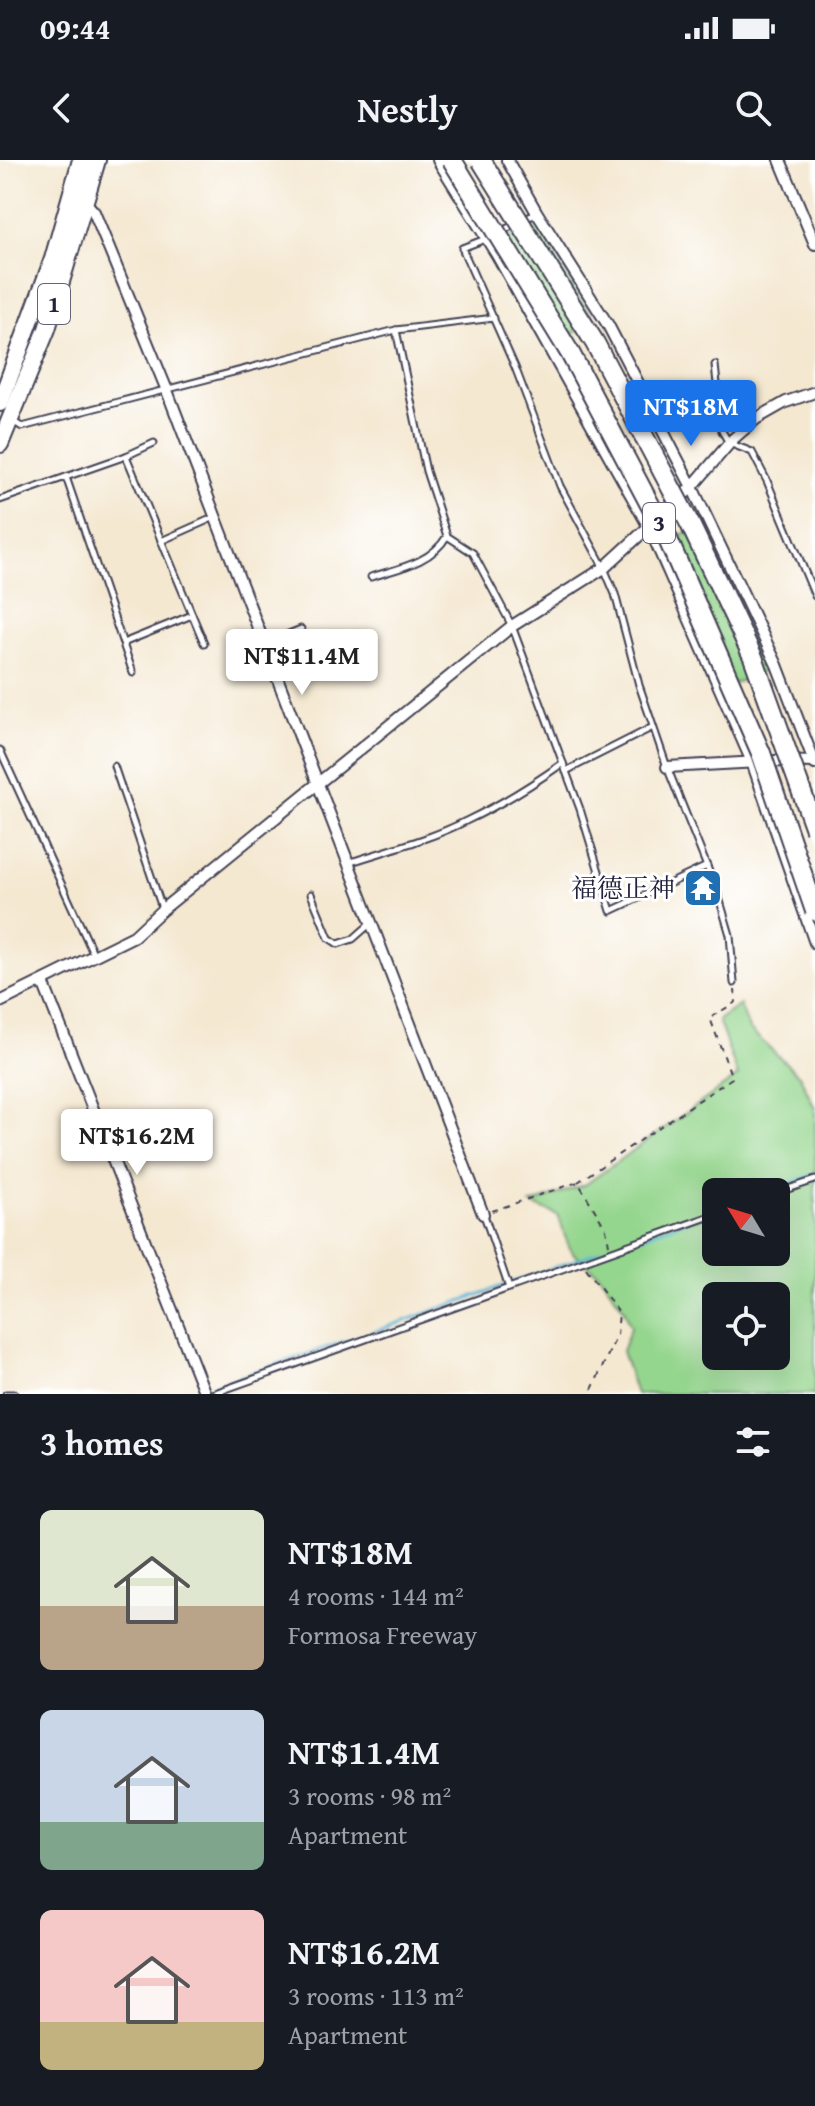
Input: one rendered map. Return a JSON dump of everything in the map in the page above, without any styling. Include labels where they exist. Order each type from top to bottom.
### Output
[{"type":"highway","name":"3","points":[[452,160],[570,353],[666,535],[761,753],[815,911]]},
{"type":"highway","name":"3","points":[[481,160],[595,343],[690,524],[753,657],[815,829]]},
{"type":"main road","name":"1","points":[[1,396],[53,259],[81,160]]},
{"type":"main road","name":"1","points":[[0,444],[47,329],[97,160]]},
{"type":"street","points":[[438,160],[487,239],[649,527],[752,762],[815,943]]},
{"type":"street","points":[[507,160],[608,325],[692,487],[777,665],[815,762],[667,767]]},
{"type":"street","points":[[780,160],[815,244]]},
{"type":"street","points":[[86,203],[94,212],[166,388],[483,1214]]},
{"type":"street","points":[[0,1002],[134,936],[163,909],[512,626],[604,568],[692,487],[729,443],[756,419],[786,402],[815,392]]},
{"type":"street","points":[[43,982],[203,1391]]},
{"type":"lane","points":[[537,213],[487,239],[462,248],[494,318],[560,486],[615,594],[653,727],[730,935],[734,983]]},
{"type":"lane","points":[[1,396],[10,419],[22,427],[396,330],[494,318]]},
{"type":"lane","points":[[396,330],[426,471],[447,536],[473,553],[512,626],[566,771],[611,911],[707,866]]},
{"type":"lane","points":[[715,365],[722,431],[729,443],[752,452],[815,596]]},
{"type":"lane","points":[[0,500],[126,456],[154,443]]},
{"type":"lane","points":[[126,456],[204,643]]},
{"type":"lane","points":[[66,477],[133,673]]},
{"type":"lane","points":[[161,541],[215,517]]},
{"type":"lane","points":[[371,577],[428,556],[439,549],[447,536]]},
{"type":"lane","points":[[123,643],[192,615]]},
{"type":"lane","points":[[263,644],[301,629]]},
{"type":"lane","points":[[566,771],[653,727]]},
{"type":"lane","points":[[0,750],[95,956]]},
{"type":"lane","points":[[348,863],[424,839],[465,822],[529,787],[563,763]]},
{"type":"lane","points":[[114,766],[163,909]]},
{"type":"lane","points":[[311,894],[329,938],[338,944],[353,939],[371,924]]},
{"type":"lane","points":[[790,1188],[815,1180]]},
{"type":"lane","points":[[483,1214],[509,1288]]},
{"type":"lane","points":[[212,1394],[702,1219]]},
{"type":"lane","points":[[6,1394],[15,1394]]},
{"type":"path","points":[[483,1214],[578,1182],[732,1078],[710,1018],[736,1002],[734,983]]},
{"type":"path","points":[[578,1182],[606,1229],[609,1243]]},
{"type":"path","points":[[582,1263],[619,1313],[617,1335],[590,1394]]},
{"type":"green space","points":[[539,223],[571,283],[596,321],[554,343],[494,242]]},
{"type":"green space","points":[[701,524],[769,669],[725,687],[663,545]]},
{"type":"green space","points":[[740,1005],[749,1029],[800,1076],[815,1108],[815,1394],[636,1394],[622,1351],[631,1327],[624,1309],[599,1274],[569,1247],[558,1215],[531,1204],[586,1184],[738,1076],[718,1020]]},
{"type":"waterway","points":[[790,1183],[815,1174]]},
{"type":"waterway","points":[[206,1388],[702,1215]]},
{"type":"waterway","points":[[188,1394],[199,1390]]},
{"type":"place","name":"福德正神","points":[[703,888]]}]
